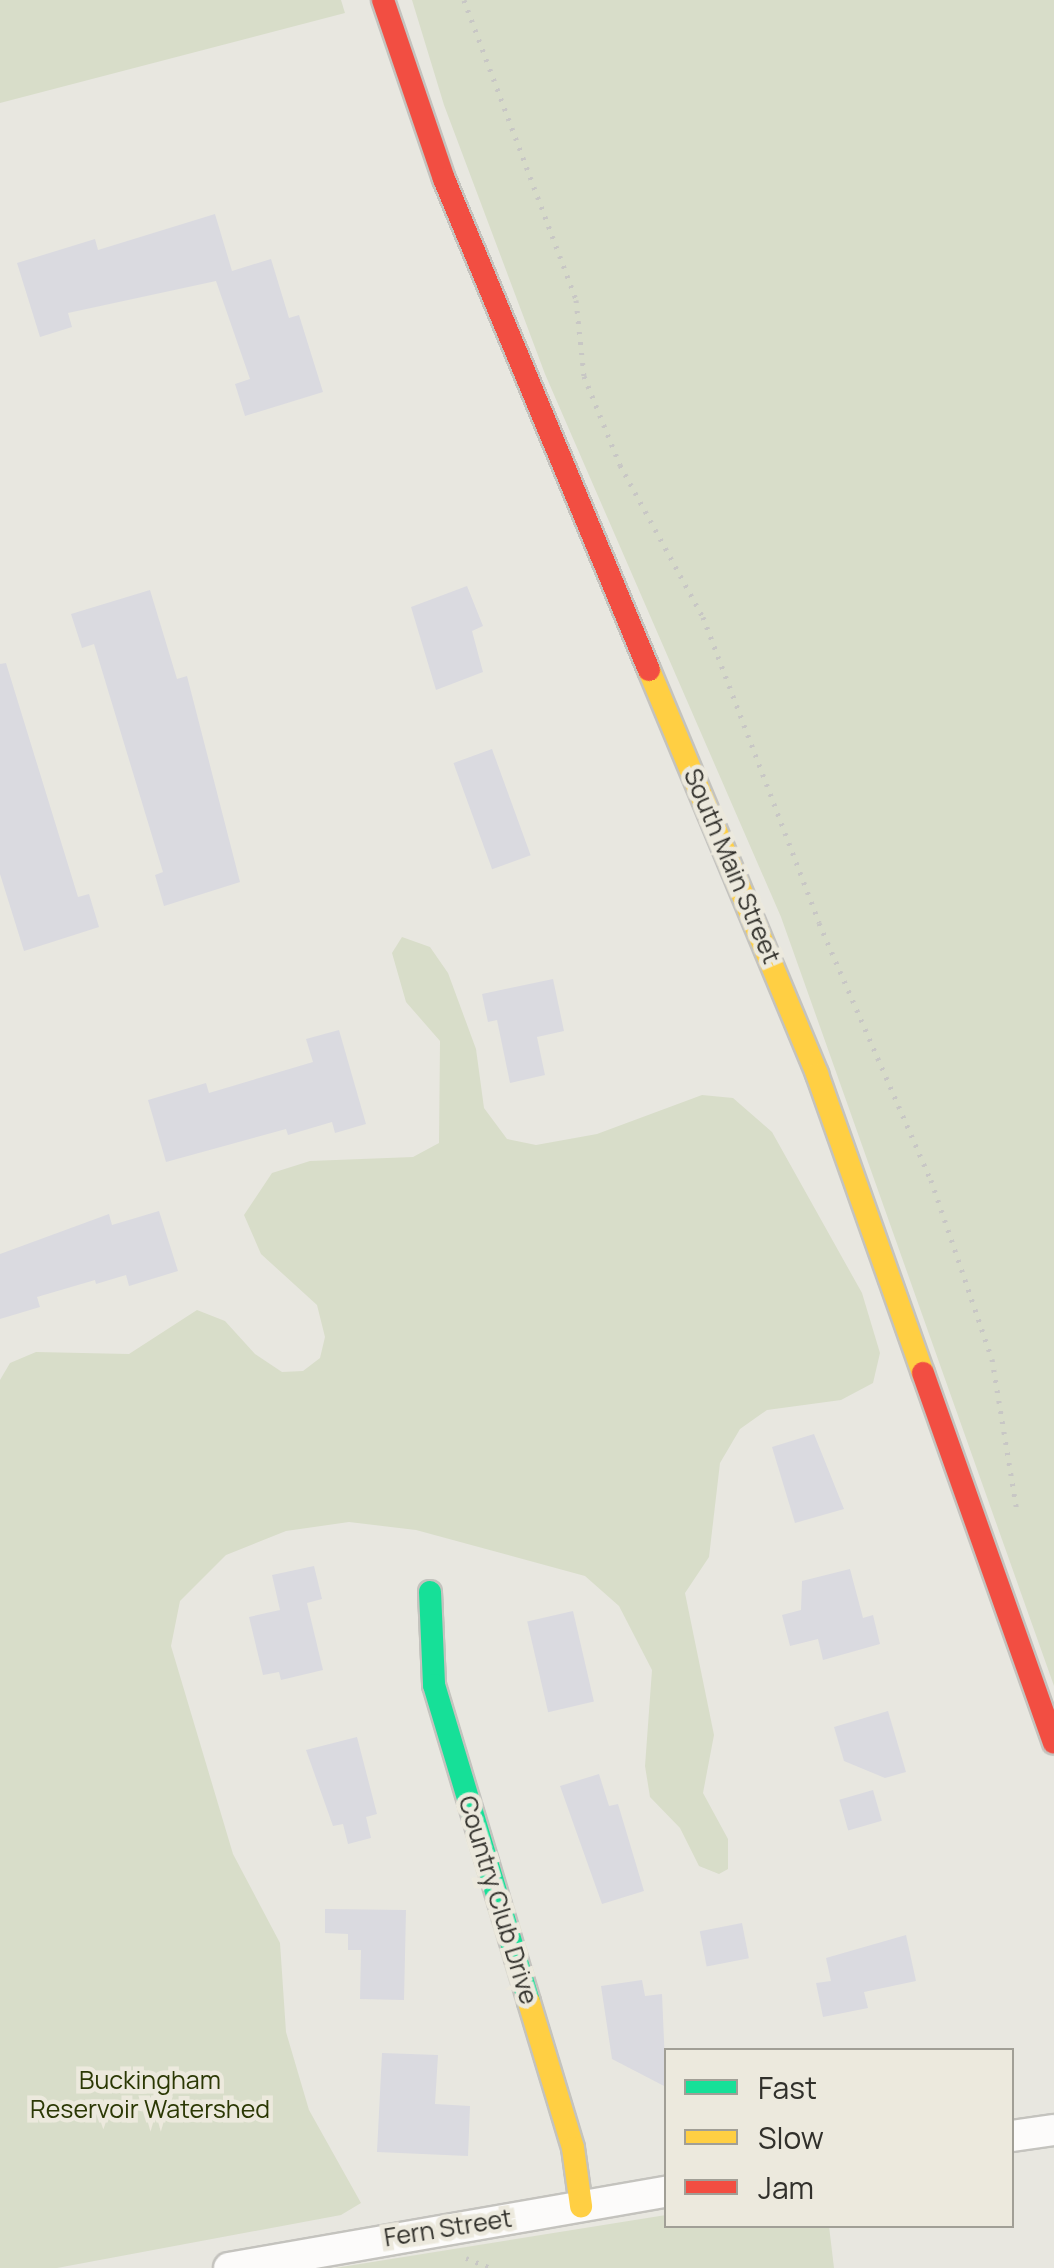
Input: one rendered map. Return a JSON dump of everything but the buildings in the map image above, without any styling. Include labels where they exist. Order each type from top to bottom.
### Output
[{"type":"main road","name":"South Main Street","points":[[383,0],[444,179],[811,1058],[1054,1742]]},
{"type":"main road","name":"Country Club Drive","points":[[430,1592],[434,1685],[572,2148],[581,2206]]},
{"type":"street","points":[[1014,2136],[1054,2130]]},
{"type":"street","name":"Fern Street","points":[[229,2268],[664,2192]]},
{"type":"path","points":[[464,0],[576,300],[584,376],[625,475],[703,618],[820,923],[931,1180],[992,1359],[1020,1524]]},
{"type":"green space","points":[[0,0],[341,0],[345,13],[0,103]]},
{"type":"green space","points":[[412,0],[1054,0],[1054,1686],[781,917],[545,374],[444,105]]},
{"type":"green space","name":"Buckingham Reservoir Watershed","points":[[402,937],[430,947],[448,973],[476,1049],[484,1108],[507,1139],[536,1145],[597,1134],[702,1095],[733,1098],[772,1132],[862,1293],[880,1353],[873,1383],[841,1400],[767,1410],[740,1429],[720,1463],[709,1557],[685,1593],[714,1735],[703,1793],[728,1839],[728,1869],[719,1874],[699,1866],[680,1828],[650,1797],[645,1766],[652,1670],[619,1606],[585,1576],[416,1530],[349,1522],[286,1531],[226,1555],[180,1601],[171,1646],[233,1854],[280,1943],[286,2032],[309,2110],[361,2203],[341,2215],[57,2268],[0,2268],[0,1380],[10,1363],[36,1352],[129,1354],[197,1310],[225,1321],[255,1354],[282,1372],[303,1371],[320,1358],[325,1337],[317,1305],[261,1254],[244,1215],[272,1173],[310,1161],[413,1157],[439,1143],[440,1041],[406,1002],[392,953]]},
{"type":"green space","points":[[664,2215],[664,2228],[829,2228],[834,2268],[335,2268]]},
{"type":"traffic: fast","points":[[430,1592],[434,1685],[529,2002]]},
{"type":"traffic: slow","points":[[649,670],[817,1074],[923,1373]]},
{"type":"traffic: slow","points":[[529,2002],[573,2148],[581,2206]]},
{"type":"traffic: jam","points":[[383,0],[444,179],[649,670]]},
{"type":"traffic: jam","points":[[923,1373],[1054,1742]]}]
